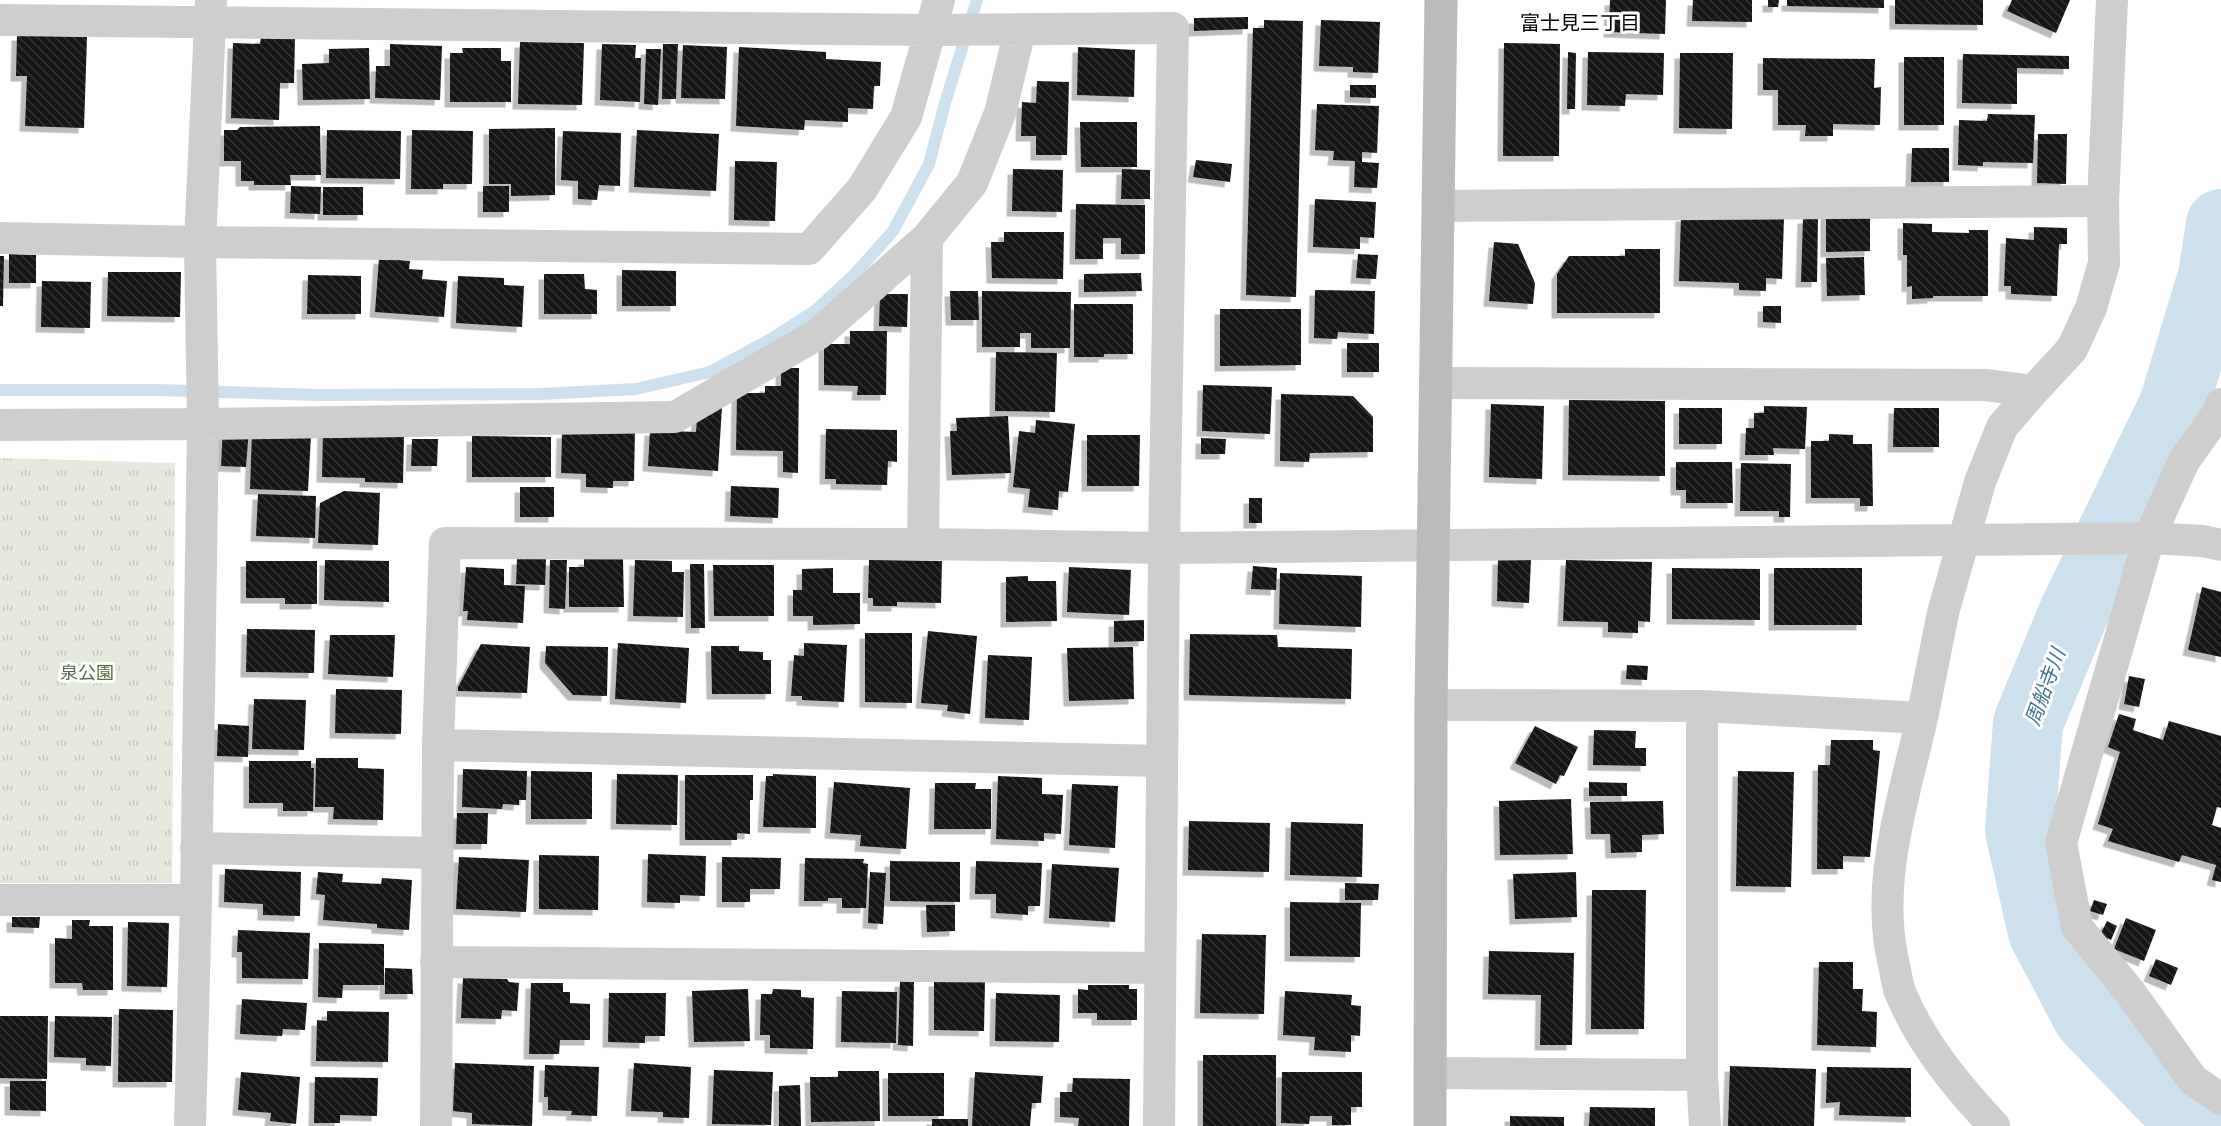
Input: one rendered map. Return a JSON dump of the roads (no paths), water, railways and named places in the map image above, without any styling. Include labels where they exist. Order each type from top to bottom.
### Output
[{"type":"street","points":[[1430,1126],[1431,705],[1441,0]]},
{"type":"street","points":[[1994,1126],[1956,1085],[1926,1043],[1900,990],[1889,946],[1887,904],[1891,854],[1943,613],[1980,482],[2002,427],[2072,349],[2091,309],[2104,263],[2103,201],[2112,0]]},
{"type":"street","points":[[190,1126],[196,900],[203,415],[200,242],[211,11]]},
{"type":"street","points":[[0,20],[211,11],[935,15],[1020,30],[1173,27],[1164,548],[1159,1126]]},
{"type":"street","points":[[0,238],[809,249],[862,189],[906,117],[935,15]]},
{"type":"street","points":[[0,425],[203,415],[675,417],[818,334],[927,238],[972,183],[999,112],[1020,30]]},
{"type":"street","points":[[1438,206],[2103,201]]},
{"type":"street","points":[[922,544],[927,238]]},
{"type":"street","points":[[1436,383],[1985,385],[2032,391]]},
{"type":"street","points":[[2221,404],[2218,413],[2184,461],[2149,538],[2061,843],[2077,927],[2130,992],[2193,1080],[2221,1099]]},
{"type":"street","points":[[436,1126],[438,745],[445,543],[922,544],[1164,548],[2149,538],[2203,541],[2221,545]]},
{"type":"street","points":[[1431,705],[1702,706],[1922,718]]},
{"type":"street","points":[[1702,706],[1702,1075],[1705,1126]]},
{"type":"street","points":[[438,745],[1162,761]]},
{"type":"street","points":[[196,848],[437,853]]},
{"type":"street","points":[[0,900],[196,900]]},
{"type":"street","points":[[436,962],[1160,968]]},
{"type":"street","points":[[1430,1073],[1702,1075]]},
{"type":"waterway","points":[[0,390],[156,390],[319,395],[541,394],[636,389],[710,372],[771,339],[816,310],[854,275],[893,231],[929,164],[977,0]]},
{"type":"waterway","name":"周船寺川","points":[[2193,1126],[2088,1017],[2043,932],[2020,830],[2028,723],[2074,612],[2174,405],[2213,276],[2221,224]]},
{"type":"district","name":"富士見三丁目","points":[[1580,23]]},
{"type":"park label","name":"泉公園","points":[[87,673]]}]
